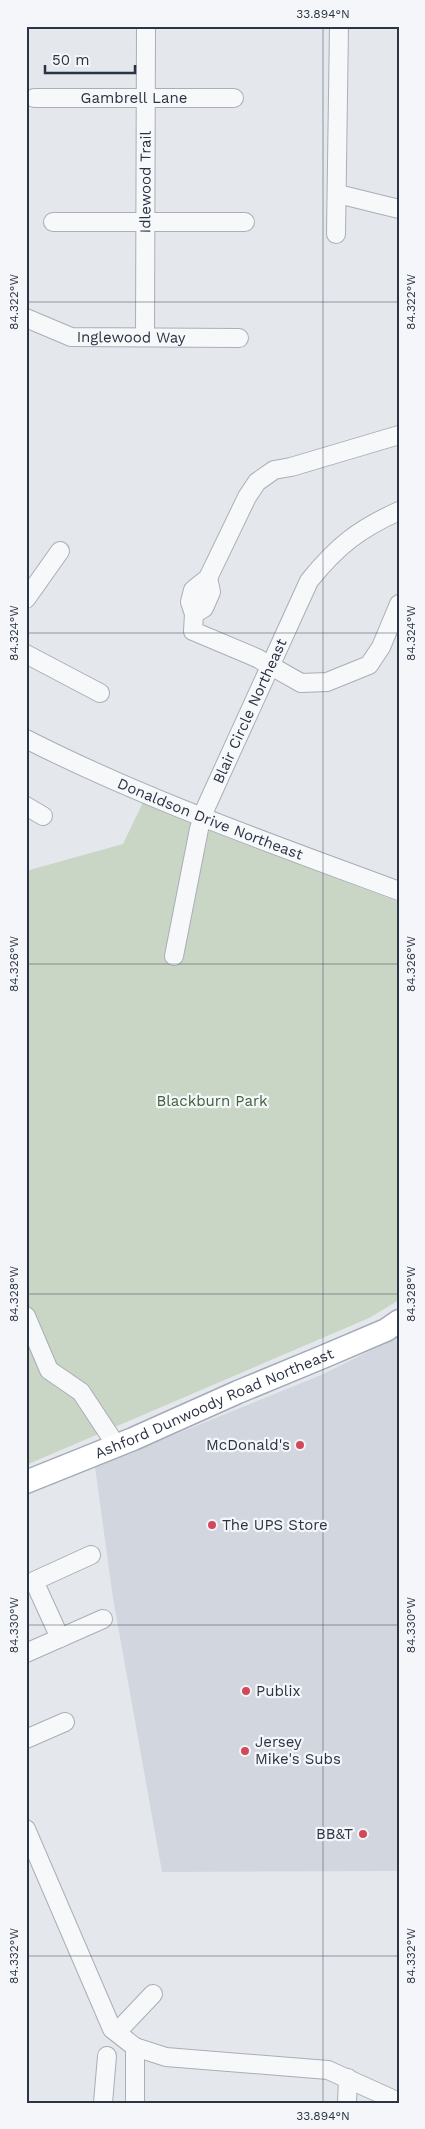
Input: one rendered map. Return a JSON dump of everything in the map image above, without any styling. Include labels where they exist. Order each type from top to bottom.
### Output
[{"type":"main road","name":"Ashford Dunwoody Road Northeast","points":[[26,1482],[395,1327]]},
{"type":"street","name":"Idlewood Trail","points":[[145,337],[146,26]]},
{"type":"street","points":[[336,234],[339,26]]},
{"type":"street","name":"Gambrell Lane","points":[[34,98],[234,98]]},
{"type":"street","points":[[338,194],[399,209]]},
{"type":"street","points":[[53,222],[245,222]]},
{"type":"street","name":"Inglewood Way","points":[[26,318],[71,337],[239,338]]},
{"type":"street","points":[[399,435],[291,467],[274,470],[257,482],[247,497],[208,578],[193,590],[190,602],[194,614],[193,631],[257,658],[301,683],[327,682],[369,664],[381,647],[387,629],[396,620],[399,604]]},
{"type":"street","name":"Blair Circle Northeast","points":[[174,956],[198,829],[206,807],[309,581],[327,559],[350,538],[371,524],[399,511]]},
{"type":"street","points":[[26,599],[60,552]]},
{"type":"street","points":[[26,654],[100,693]]},
{"type":"street","name":"Donaldson Drive Northeast","points":[[26,740],[109,779],[203,817],[399,891]]},
{"type":"street","points":[[26,806],[43,816]]},
{"type":"street","points":[[26,1316],[49,1370],[81,1392],[116,1444]]},
{"type":"street","points":[[60,1638],[30,1583],[91,1555]]},
{"type":"street","points":[[26,1653],[103,1619]]},
{"type":"street","points":[[26,1739],[65,1722]]},
{"type":"street","points":[[26,1829],[112,2029],[135,2047],[166,2057],[328,2070],[398,2101]]},
{"type":"street","points":[[117,2032],[153,1994]]},
{"type":"street","points":[[135,2047],[135,2103]]},
{"type":"street","points":[[103,2103],[107,2056]]},
{"type":"street","points":[[347,2103],[348,2078]]},
{"type":"shaded area","points":[[399,1334],[399,1871],[162,1872],[113,1598],[95,1467],[321,1375],[388,1342]]},
{"type":"green space","name":"Blackburn Park","points":[[144,800],[223,835],[399,902],[399,1300],[369,1318],[26,1465],[26,871],[123,844]]},
{"type":"place","name":"McDonald's","points":[[300,1445]]},
{"type":"place","name":"The UPS Store","points":[[212,1525]]},
{"type":"place","name":"Publix","points":[[246,1691]]},
{"type":"place","name":"Jersey Mike's Subs","points":[[245,1751]]},
{"type":"place","name":"BB&T","points":[[363,1834]]}]
